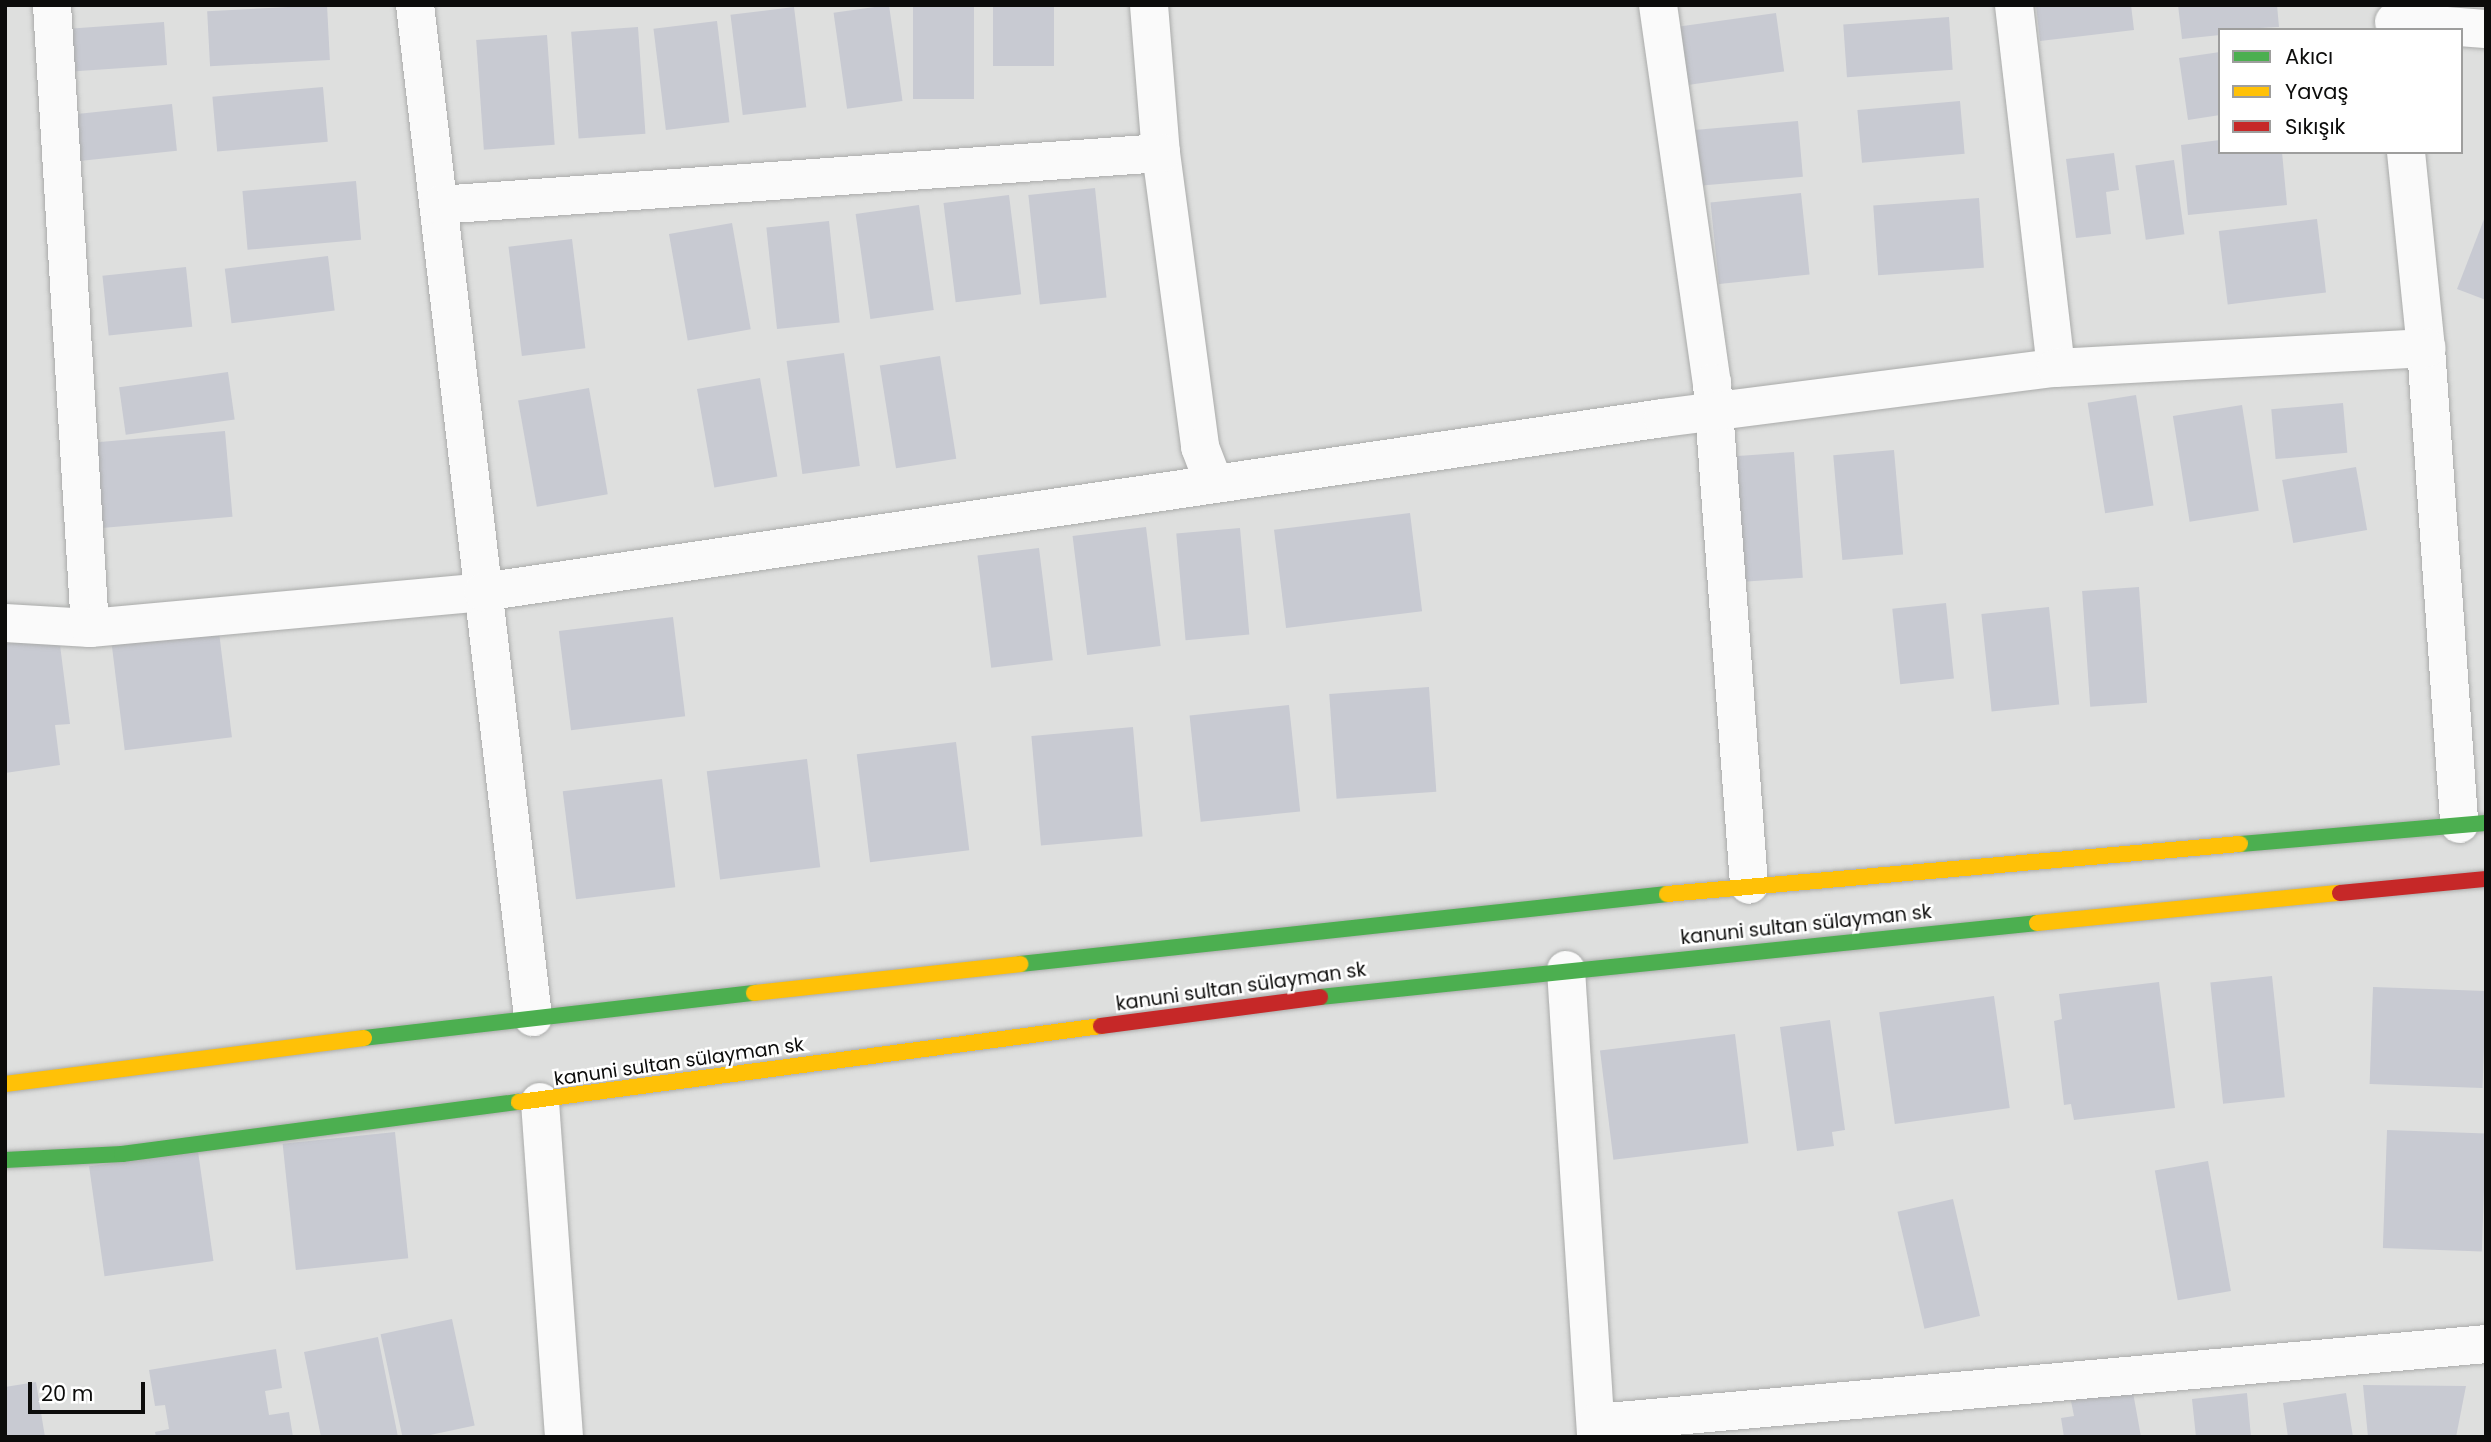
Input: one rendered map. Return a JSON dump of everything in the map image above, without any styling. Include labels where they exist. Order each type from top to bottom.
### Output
[{"type":"main road","points":[[5,1084],[533,1017],[1749,886],[2473,824]]},
{"type":"main road","name":"kanuni sultan sülayman sk","points":[[5,1160],[122,1154],[1566,970],[2486,878]]},
{"type":"street","points":[[52,5],[90,628]]},
{"type":"street","points":[[415,5],[533,1017]]},
{"type":"street","points":[[1149,5],[1161,153],[1199,447],[1214,483]]},
{"type":"street","points":[[1658,5],[1712,383],[1712,413],[1749,886]]},
{"type":"street","points":[[2014,5],[2056,368]]},
{"type":"street","points":[[2394,19],[2486,29]]},
{"type":"street","points":[[439,205],[1161,153]]},
{"type":"street","points":[[2406,154],[2473,824]]},
{"type":"street","points":[[5,623],[90,628],[483,592],[1214,483],[2056,368],[2426,348]]},
{"type":"street","points":[[1566,970],[1596,1430],[2486,1344]]},
{"type":"street","points":[[540,1102],[564,1437]]},
{"type":"building","points":[[327,5],[330,60],[210,66],[207,11]]},
{"type":"building","points":[[889,5],[902,101],[847,109],[834,13]]},
{"type":"building","points":[[913,5],[974,5],[974,99],[913,99]]},
{"type":"building","points":[[993,5],[1054,5],[1054,66],[993,66]]},
{"type":"building","points":[[2036,5],[2131,5],[2134,30],[2040,41]]},
{"type":"building","points":[[2178,5],[2277,5],[2279,27],[2218,28],[2218,35],[2182,39]]},
{"type":"building","points":[[794,7],[806,107],[743,115],[730,15]]},
{"type":"building","points":[[1776,13],[1784,71],[1682,86],[1674,27]]},
{"type":"building","points":[[1949,17],[1953,70],[1847,77],[1843,24]]},
{"type":"building","points":[[717,21],[729,122],[666,130],[653,29]]},
{"type":"building","points":[[164,22],[167,65],[68,72],[65,29]]},
{"type":"building","points":[[638,27],[645,134],[579,138],[571,32]]},
{"type":"building","points":[[547,35],[555,145],[484,150],[476,40]]},
{"type":"building","points":[[2218,52],[2218,115],[2188,120],[2179,58]]},
{"type":"building","points":[[323,87],[328,142],[217,151],[212,97]]},
{"type":"building","points":[[1960,101],[1965,154],[1862,163],[1857,110]]},
{"type":"building","points":[[172,104],[177,151],[72,162],[68,115]]},
{"type":"building","points":[[1798,121],[1803,177],[1699,186],[1694,130]]},
{"type":"building","points":[[2218,140],[2218,154],[2282,154],[2287,205],[2188,215],[2181,145]]},
{"type":"building","points":[[2114,153],[2119,190],[2106,192],[2111,234],[2076,238],[2066,159]]},
{"type":"building","points":[[2174,160],[2184,234],[2146,240],[2135,165]]},
{"type":"building","points":[[356,181],[361,240],[248,250],[242,191]]},
{"type":"building","points":[[1095,188],[1106,297],[1040,304],[1028,195]]},
{"type":"building","points":[[1801,193],[1810,275],[1719,284],[1710,203]]},
{"type":"building","points":[[1009,195],[1021,294],[956,302],[943,203]]},
{"type":"building","points":[[1979,198],[1984,268],[1878,275],[1873,205]]},
{"type":"building","points":[[919,205],[934,310],[870,319],[856,214]]},
{"type":"building","points":[[2486,214],[2486,300],[2457,289]]},
{"type":"building","points":[[2317,219],[2326,292],[2228,305],[2219,231]]},
{"type":"building","points":[[829,221],[840,322],[777,329],[766,228]]},
{"type":"building","points":[[732,223],[751,329],[688,340],[669,234]]},
{"type":"building","points":[[572,239],[585,348],[522,356],[508,247]]},
{"type":"building","points":[[328,256],[335,311],[231,323],[225,269]]},
{"type":"building","points":[[186,267],[192,327],[109,335],[102,276]]},
{"type":"building","points":[[844,353],[860,466],[802,474],[787,361]]},
{"type":"building","points":[[940,356],[956,459],[896,468],[880,366]]},
{"type":"building","points":[[228,372],[235,420],[126,435],[119,387]]},
{"type":"building","points":[[760,378],[777,476],[714,488],[697,389]]},
{"type":"building","points":[[589,388],[608,494],[537,507],[518,401]]},
{"type":"building","points":[[2136,395],[2154,506],[2105,513],[2088,403]]},
{"type":"building","points":[[2343,403],[2347,453],[2276,459],[2271,409]]},
{"type":"building","points":[[2242,405],[2259,511],[2190,522],[2173,416]]},
{"type":"building","points":[[225,431],[232,517],[99,528],[92,443]]},
{"type":"building","points":[[1894,450],[1903,555],[1842,560],[1833,455]]},
{"type":"building","points":[[1794,452],[1803,578],[1740,582],[1731,456]]},
{"type":"building","points":[[2356,467],[2367,530],[2293,543],[2282,480]]},
{"type":"building","points":[[1410,513],[1422,611],[1286,628],[1274,530]]},
{"type":"building","points":[[1146,527],[1161,646],[1087,655],[1073,536]]},
{"type":"building","points":[[1240,528],[1249,635],[1186,640],[1176,534]]},
{"type":"building","points":[[1039,548],[1053,660],[991,668],[977,556]]},
{"type":"building","points":[[2139,587],[2147,703],[2090,707],[2082,591]]},
{"type":"building","points":[[1946,603],[1954,679],[1900,684],[1892,609]]},
{"type":"building","points":[[2049,607],[2059,704],[1992,712],[1981,614]]},
{"type":"building","points":[[673,617],[685,716],[571,730],[559,631]]},
{"type":"building","points":[[219,632],[232,737],[125,750],[112,645]]},
{"type":"building","points":[[59,637],[70,724],[55,725],[60,765],[5,773],[5,644]]},
{"type":"building","points":[[1429,687],[1436,792],[1337,799],[1329,694]]},
{"type":"building","points":[[1289,705],[1300,811],[1201,822],[1190,715]]},
{"type":"building","points":[[1133,727],[1143,837],[1041,845],[1031,736]]},
{"type":"building","points":[[956,742],[969,850],[870,862],[857,754]]},
{"type":"building","points":[[807,759],[820,867],[720,879],[707,771]]},
{"type":"building","points":[[662,779],[675,887],[576,899],[563,791]]},
{"type":"building","points":[[2272,976],[2285,1097],[2223,1104],[2210,982]]},
{"type":"building","points":[[2159,982],[2175,1108],[2074,1120],[2071,1104],[2064,1105],[2054,1021],[2062,1019],[2059,994]]},
{"type":"building","points":[[2373,987],[2486,991],[2483,1088],[2370,1084]]},
{"type":"building","points":[[1994,996],[2010,1108],[1895,1124],[1879,1012]]},
{"type":"building","points":[[1830,1020],[1845,1130],[1832,1132],[1834,1146],[1797,1151],[1780,1027]]},
{"type":"building","points":[[1735,1034],[1748,1143],[1613,1160],[1600,1051]]},
{"type":"building","points":[[2387,1130],[2486,1133],[2482,1251],[2383,1248]]},
{"type":"building","points":[[395,1132],[408,1258],[296,1270],[283,1144]]},
{"type":"building","points":[[198,1151],[213,1261],[105,1276],[89,1166]]},
{"type":"building","points":[[2208,1161],[2231,1291],[2178,1300],[2155,1170]]},
{"type":"building","points":[[1953,1199],[1980,1316],[1924,1329],[1897,1212]]},
{"type":"building","points":[[452,1319],[475,1426],[421,1437],[402,1437],[381,1334]]},
{"type":"building","points":[[378,1337],[398,1437],[321,1437],[304,1352]]},
{"type":"building","points":[[276,1349],[282,1388],[265,1391],[269,1415],[289,1412],[293,1437],[156,1437],[155,1432],[169,1429],[165,1405],[155,1406],[149,1370]]},
{"type":"building","points":[[2131,1381],[2141,1437],[2064,1437],[2061,1418],[2074,1416],[2069,1391]]},
{"type":"building","points":[[36,1382],[45,1437],[5,1437],[5,1387]]},
{"type":"building","points":[[2363,1385],[2466,1386],[2456,1437],[2368,1437]]},
{"type":"building","points":[[2247,1393],[2251,1437],[2196,1437],[2192,1399]]},
{"type":"building","points":[[2346,1393],[2353,1437],[2288,1437],[2283,1403]]},
{"type":"traffic: fast","points":[[2240,844],[2486,823]]},
{"type":"traffic: fast","points":[[1020,964],[1667,894]]},
{"type":"traffic: fast","points":[[1320,997],[2037,923]]},
{"type":"traffic: fast","points":[[364,1038],[754,993]]},
{"type":"traffic: fast","points":[[5,1160],[122,1154],[519,1102]]},
{"type":"traffic: slow","points":[[1667,894],[2240,844]]},
{"type":"traffic: slow","points":[[2037,923],[2340,893]]},
{"type":"traffic: slow","points":[[754,993],[1020,964]]},
{"type":"traffic: slow","points":[[519,1102],[1101,1026]]},
{"type":"traffic: slow","points":[[5,1084],[364,1038]]},
{"type":"traffic: jam","points":[[2340,893],[2486,879]]},
{"type":"traffic: jam","points":[[1101,1026],[1320,997]]}]
